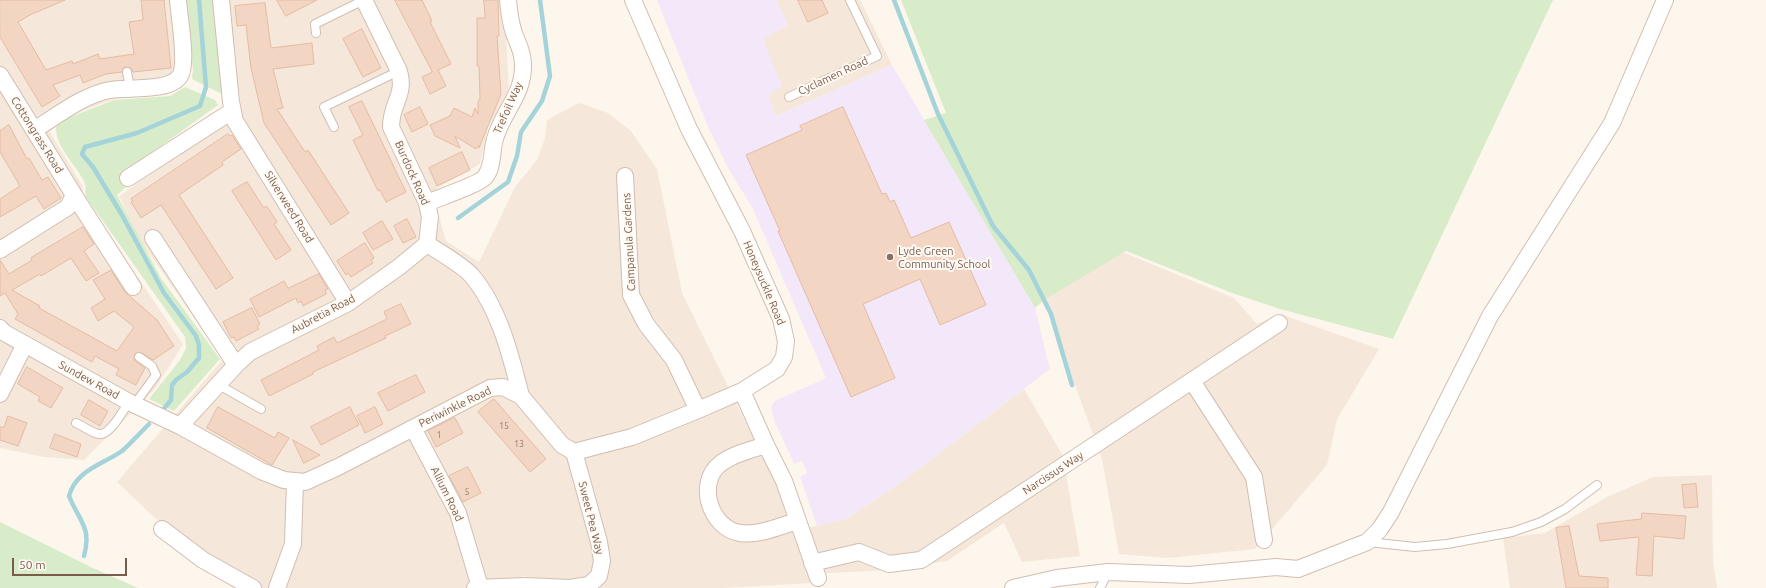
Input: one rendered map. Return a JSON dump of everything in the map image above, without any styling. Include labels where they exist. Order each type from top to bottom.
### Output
[{"type":"street","points":[[34,130],[83,100],[108,91],[168,86],[180,76],[184,62],[178,0]]},
{"type":"street","name":"Silverweed Road","points":[[221,0],[232,111],[235,121],[348,303]]},
{"type":"street","name":"Burdock Road","points":[[364,0],[399,71],[402,81],[401,93],[394,105],[391,116],[391,127],[427,203],[430,217],[428,244]]},
{"type":"street","name":"Trefoil Way","points":[[427,203],[478,183],[485,177],[490,168],[497,131],[516,96],[522,76],[523,65],[520,47],[514,34],[509,14],[508,0]]},
{"type":"street","name":"Honeysuckle Road","points":[[633,0],[689,129],[742,231],[781,320],[786,341],[784,357],[777,369],[742,391]]},
{"type":"street","points":[[1014,588],[1057,578],[1108,572],[1189,575],[1276,567],[1298,569],[1367,542],[1380,529],[1391,512],[1490,316],[1612,123],[1665,0]]},
{"type":"street","name":"Cottongrass Road","points":[[0,75],[133,287]]},
{"type":"street","points":[[128,178],[232,111]]},
{"type":"street","name":"Campanula Gardens","points":[[625,176],[631,295],[646,324],[674,360],[698,410]]},
{"type":"street","points":[[0,250],[68,207],[74,195]]},
{"type":"street","points":[[153,238],[236,365]]},
{"type":"street","points":[[428,244],[472,275],[497,315],[514,365],[521,396]]},
{"type":"street","name":"Aubretia Road","points":[[180,426],[236,365],[250,352],[348,303],[399,267],[428,244]]},
{"type":"street","name":"Narcissus Way","points":[[812,563],[859,552],[889,564],[921,560],[1279,323]]},
{"type":"street","name":"Sundew Road","points":[[0,328],[25,344],[132,403],[180,426]]},
{"type":"street","points":[[0,394],[25,344]]},
{"type":"street","points":[[1192,381],[1254,477],[1264,540]]},
{"type":"street","name":"Periwinkle Road","points":[[180,426],[261,472],[284,480],[305,482],[490,388],[503,387],[521,396],[562,445],[574,452]]},
{"type":"street","points":[[574,452],[632,437],[742,391],[784,481],[818,578]]},
{"type":"street","name":"Allium Road","points":[[413,428],[458,514],[477,587]]},
{"type":"street","points":[[766,445],[721,463],[712,472],[708,483],[707,494],[711,508],[718,520],[727,528],[739,533],[751,534],[797,521]]},
{"type":"street","name":"Sweet Pea Way","points":[[477,587],[526,586],[570,588],[589,584],[600,576],[602,561],[600,542],[574,452]]},
{"type":"street","points":[[278,588],[293,544],[295,481]]},
{"type":"street","points":[[162,529],[203,560],[253,588]]},
{"type":"lane","points":[[316,33],[315,24],[364,0]]},
{"type":"lane","name":"Cyclamen Road","points":[[789,97],[877,56],[850,0]]},
{"type":"lane","points":[[334,127],[324,107],[399,71]]},
{"type":"lane","points":[[127,72],[130,88]]},
{"type":"lane","points":[[76,423],[99,434],[105,433],[112,428],[156,375],[152,366],[139,357]]},
{"type":"lane","points":[[219,385],[261,409]]},
{"type":"lane","points":[[1367,542],[1415,547],[1447,544],[1512,532],[1547,519],[1565,509],[1597,485]]},
{"type":"lane","points":[[1100,588],[1108,572]]},
{"type":"shaded area","points":[[0,0],[183,0],[190,77],[182,86],[169,94],[114,99],[68,116],[48,129],[82,185],[84,198],[183,344],[155,389],[84,460],[44,457],[0,448]]},
{"type":"shaded area","points":[[224,0],[504,0],[509,91],[488,127],[480,164],[437,188],[438,213],[446,241],[479,262],[515,187],[537,160],[545,138],[547,120],[579,103],[608,113],[631,131],[657,169],[682,293],[777,486],[793,531],[846,519],[900,483],[1024,389],[1063,456],[1080,556],[1022,562],[1004,523],[947,561],[890,570],[810,574],[798,545],[811,583],[725,588],[596,588],[524,576],[493,588],[245,588],[191,552],[117,482],[223,359],[139,239],[119,196],[242,112]]},
{"type":"shaded area","name":"Lyde Green Community School","points":[[657,0],[776,0],[788,25],[763,39],[782,86],[768,96],[776,116],[892,65],[1035,308],[1050,369],[900,483],[846,519],[817,526],[800,477],[807,473],[802,461],[794,464],[774,420],[771,406],[775,401],[826,378],[752,207],[728,168],[708,127]]},
{"type":"shaded area","points":[[776,0],[860,0],[892,65],[776,116],[768,96],[763,38],[788,25]]},
{"type":"shaded area","points":[[1120,251],[1234,298],[1257,324],[1280,314],[1379,349],[1337,419],[1327,465],[1255,549],[1167,558],[1119,554],[1102,459],[1044,300]]},
{"type":"shaded area","points":[[1712,475],[1713,562],[1717,588],[1510,588],[1503,538],[1545,533],[1607,497],[1653,477]]},
{"type":"green space","points":[[185,0],[213,0],[222,94],[192,79],[193,70]]},
{"type":"green space","points":[[901,0],[1553,0],[1393,339],[1280,309],[1232,293],[1126,251],[1044,300],[1035,308],[924,120],[946,113]]},
{"type":"green space","points":[[185,87],[215,100],[218,105],[120,175],[127,186],[117,195],[161,278],[220,359],[174,411],[149,399],[180,360],[186,348],[185,337],[86,197],[85,184],[59,143],[56,127],[70,117],[114,100],[170,96]]},
{"type":"green space","points":[[0,522],[93,568],[138,588],[0,588]]},
{"type":"building","points":[[0,0],[65,0],[30,15],[18,22],[46,70],[72,61],[73,64],[98,54],[100,59],[134,54],[129,22],[143,20],[141,0],[164,0],[171,68],[133,72],[131,68],[126,67],[123,68],[122,72],[106,74],[83,83],[80,75],[53,85],[60,96],[42,107],[0,37]]},
{"type":"building","points":[[277,0],[317,0],[286,16]]},
{"type":"building","points":[[395,0],[422,0],[432,21],[430,22],[451,64],[438,70],[446,86],[430,94],[422,77],[432,72]]},
{"type":"building","points":[[484,0],[498,0],[499,36],[497,36],[501,94],[479,148],[479,145],[476,149],[455,136],[460,148],[435,136],[430,125],[450,116],[454,108],[472,117],[475,108],[478,114],[478,102],[480,98],[479,66],[477,66],[477,18],[485,18]]},
{"type":"building","points":[[798,0],[822,0],[828,13],[808,22]]},
{"type":"building","points":[[265,3],[271,48],[312,43],[314,64],[273,69],[283,108],[277,109],[305,152],[308,150],[349,213],[331,225],[264,123],[251,68],[246,25],[237,26],[235,6]]},
{"type":"building","points":[[362,29],[381,68],[363,77],[343,39]]},
{"type":"building","points":[[362,101],[406,192],[386,202],[380,190],[378,191],[353,140],[363,135],[349,107]]},
{"type":"building","points":[[420,107],[428,124],[412,132],[404,115]]},
{"type":"building","points":[[843,107],[882,194],[886,193],[890,202],[894,200],[911,238],[949,222],[986,305],[940,325],[920,279],[863,304],[895,378],[851,397],[746,155],[802,130],[800,126]]},
{"type":"building","points":[[9,125],[27,159],[29,158],[42,180],[48,177],[61,198],[44,209],[36,196],[0,217],[0,199],[20,186],[0,152],[0,131]]},
{"type":"building","points":[[228,134],[230,136],[232,135],[241,149],[222,162],[223,165],[179,195],[233,278],[216,289],[161,205],[141,218],[131,202],[133,201],[131,199]]},
{"type":"building","points":[[462,152],[470,170],[437,186],[429,168]]},
{"type":"building","points":[[247,182],[264,208],[266,206],[270,211],[277,222],[274,224],[291,250],[276,260],[232,191]]},
{"type":"building","points":[[407,219],[416,237],[403,243],[394,226]]},
{"type":"building","points":[[382,221],[393,239],[373,250],[363,233]]},
{"type":"building","points":[[83,227],[94,244],[84,251],[99,273],[86,281],[71,258],[41,276],[40,274],[12,290],[40,306],[39,308],[117,351],[134,327],[114,311],[98,321],[91,308],[105,299],[93,280],[111,270],[125,292],[157,320],[174,346],[153,360],[140,352],[135,354],[134,360],[145,368],[136,385],[116,375],[119,369],[95,356],[92,362],[15,319],[18,314],[5,293],[0,296],[0,260],[9,274],[32,260],[31,258]]},
{"type":"building","points":[[365,243],[374,258],[371,260],[373,263],[351,277],[348,273],[346,275],[337,261]]},
{"type":"building","points":[[319,274],[328,289],[325,290],[326,294],[303,306],[301,301],[298,303],[296,298],[259,317],[250,299],[284,281],[288,288]]},
{"type":"building","points":[[401,304],[411,324],[385,336],[386,338],[313,372],[313,374],[269,396],[261,380],[319,350],[317,346],[334,337],[337,343],[387,319],[384,312]]},
{"type":"building","points":[[252,308],[260,324],[257,326],[259,329],[236,341],[234,337],[231,338],[223,322]]},
{"type":"building","points":[[27,367],[63,388],[51,408],[38,401],[40,397],[18,384]]},
{"type":"building","points":[[416,375],[425,392],[388,411],[378,393]]},
{"type":"building","points":[[494,399],[546,459],[530,472],[478,412]]},
{"type":"building","points":[[89,400],[108,411],[100,426],[81,415]]},
{"type":"building","points":[[218,407],[275,438],[278,432],[289,438],[272,465],[207,428]]},
{"type":"building","points":[[350,407],[359,425],[321,445],[311,427]]},
{"type":"building","points":[[375,407],[383,424],[365,433],[357,416]]},
{"type":"building","points":[[8,416],[27,423],[18,446],[0,440],[0,427],[4,427]]},
{"type":"building","points":[[455,418],[463,433],[436,447],[428,431]]},
{"type":"building","points":[[55,434],[81,444],[77,457],[50,448]]},
{"type":"building","points":[[293,440],[320,455],[304,463]]},
{"type":"building","points":[[468,467],[481,493],[463,502],[449,476]]},
{"type":"building","points":[[1696,484],[1698,507],[1684,508],[1682,485]]},
{"type":"building","points":[[1642,513],[1686,516],[1684,539],[1654,536],[1652,576],[1636,575],[1639,537],[1600,541],[1597,524],[1641,519]]},
{"type":"building","points":[[1569,526],[1579,576],[1608,578],[1608,588],[1566,588],[1556,528]]},
{"type":"waterway","points":[[162,411],[171,400],[172,385],[187,372],[199,358],[199,345],[196,336],[164,293],[122,215],[93,167],[82,154],[85,147],[137,133],[200,106],[206,87],[199,0]]},
{"type":"waterway","points":[[458,218],[508,182],[517,156],[521,132],[542,101],[550,76],[540,0]]},
{"type":"waterway","points":[[894,0],[938,114],[993,226],[1029,270],[1051,314],[1072,385]]},
{"type":"waterway","points":[[84,556],[86,546],[85,531],[69,496],[72,487],[84,474],[122,451],[149,424]]},
{"type":"place","name":"Lyde Green Community School","points":[[890,257]]}]
